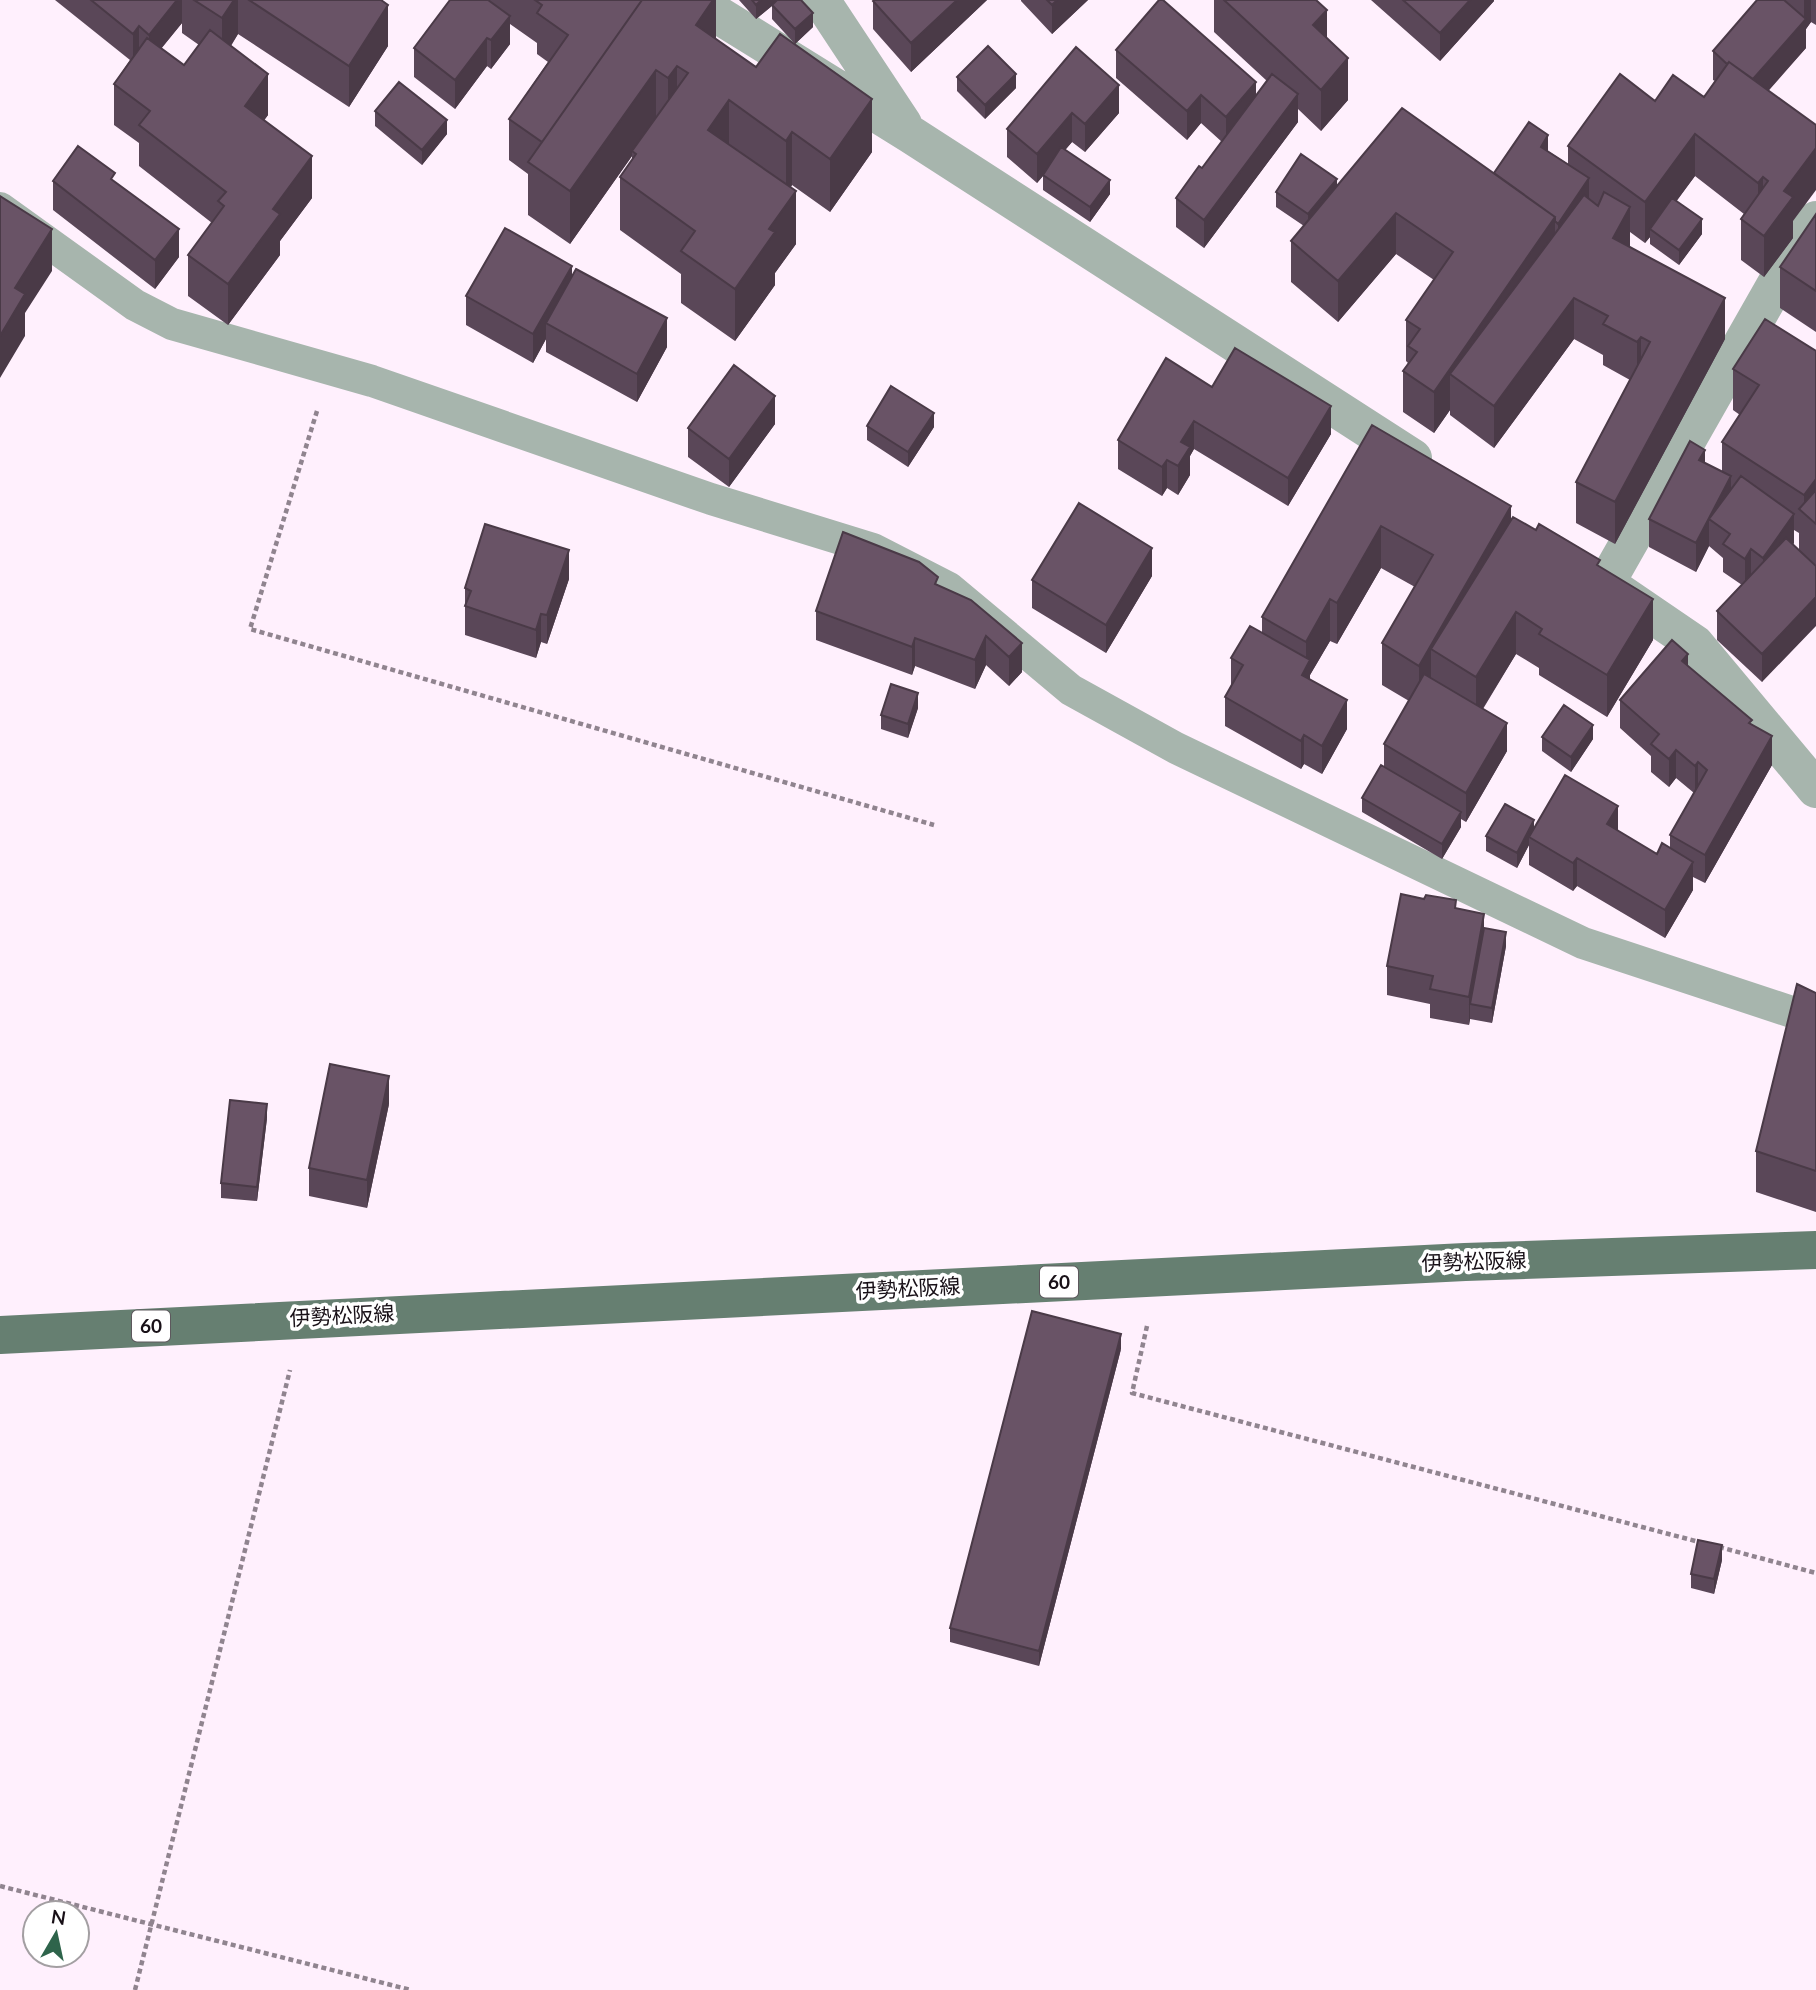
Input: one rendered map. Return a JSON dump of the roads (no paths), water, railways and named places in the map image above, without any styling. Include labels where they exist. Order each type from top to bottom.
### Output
[{"type":"main road","name":"伊勢松阪線","points":[[0,1335],[303,1318],[1816,1250]]},
{"type":"street","points":[[694,0],[910,134],[1443,478]]},
{"type":"street","points":[[821,0],[910,134]]},
{"type":"street","points":[[1606,583],[1797,247],[1816,220]]},
{"type":"street","points":[[1572,561],[1695,644],[1816,789]]},
{"type":"lane","points":[[0,208],[135,304],[172,324],[372,381],[711,499],[873,549],[949,588],[1072,690],[1176,748],[1583,943],[1816,1020]]}]
